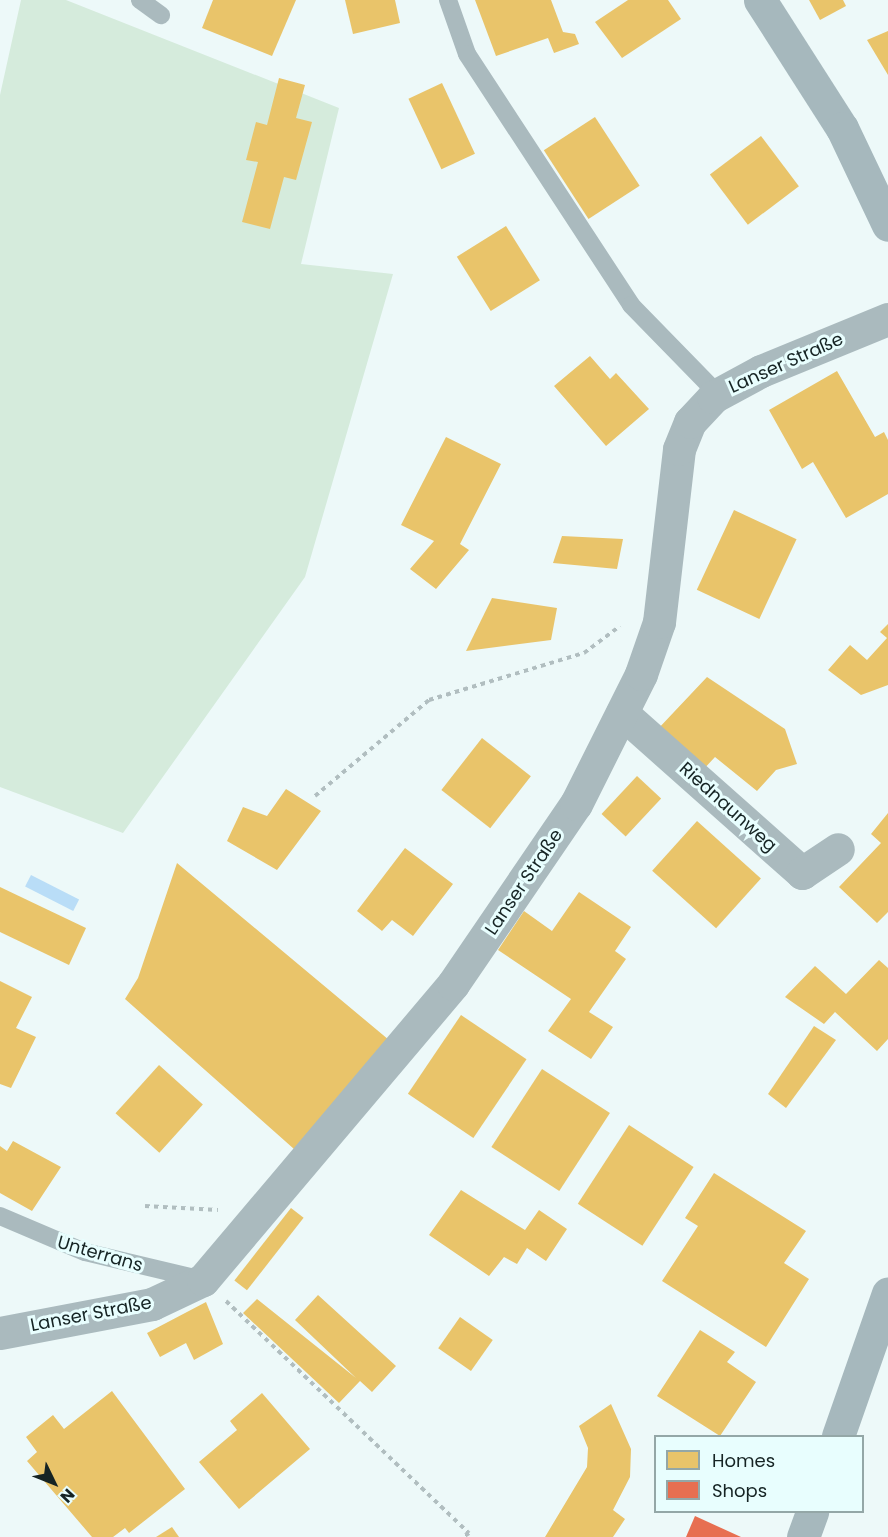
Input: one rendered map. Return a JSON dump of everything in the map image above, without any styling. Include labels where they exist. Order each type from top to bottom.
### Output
[{"type":"main road","points":[[760,0],[842,128],[888,225]]},
{"type":"main road","points":[[839,1435],[888,1293]]},
{"type":"main road","points":[[803,1537],[812,1513]]},
{"type":"street","name":"Lanser Straße","points":[[0,1334],[152,1304],[203,1280],[267,1207],[469,964],[576,804],[622,713],[659,622],[679,449],[690,422],[718,394],[888,319]]},
{"type":"street","name":"Riednaunweg","points":[[622,713],[802,873],[838,849]]},
{"type":"lane","points":[[140,0],[160,15]]},
{"type":"lane","points":[[448,0],[467,54],[630,305],[718,394]]},
{"type":"lane","name":"Unterrans","points":[[0,1216],[32,1234],[85,1251],[203,1280]]},
{"type":"path","points":[[315,796],[429,700],[584,653],[624,622]]},
{"type":"path","points":[[145,1206],[193,1212],[267,1207]]},
{"type":"path","points":[[203,1280],[469,1533],[463,1537]]},
{"type":"green space","points":[[21,0],[66,0],[339,108],[301,264],[393,274],[305,577],[123,833],[0,787],[0,95]]},
{"type":"water","points":[[31,875],[79,900],[73,911],[25,887]]},
{"type":"building: Homes","points":[[213,0],[296,0],[272,56],[202,28]]},
{"type":"building: Homes","points":[[345,0],[395,0],[400,23],[353,34]]},
{"type":"building: Homes","points":[[475,0],[551,0],[563,32],[575,34],[579,44],[554,53],[548,38],[496,56]]},
{"type":"building: Homes","points":[[628,0],[668,0],[681,19],[622,58],[595,22]]},
{"type":"building: Homes","points":[[809,0],[843,0],[846,6],[820,20]]},
{"type":"building: Homes","points":[[888,31],[888,75],[867,40]]},
{"type":"building: Homes","points":[[279,78],[305,85],[296,118],[312,122],[296,180],[284,177],[270,229],[242,222],[258,162],[246,160],[256,122],[267,125]]},
{"type":"building: Homes","points":[[442,83],[475,154],[441,169],[408,99]]},
{"type":"building: Homes","points":[[595,117],[640,186],[589,219],[544,150]]},
{"type":"building: Homes","points":[[761,136],[799,186],[748,225],[710,175]]},
{"type":"building: Homes","points":[[506,226],[540,280],[491,311],[457,257]]},
{"type":"building: Homes","points":[[590,356],[610,379],[616,373],[649,409],[606,446],[554,386]]},
{"type":"building: Homes","points":[[837,371],[875,437],[884,432],[888,440],[888,494],[846,518],[813,462],[802,469],[769,410]]},
{"type":"building: Homes","points":[[446,437],[501,464],[460,544],[469,550],[436,589],[410,569],[434,541],[401,525]]},
{"type":"building: Homes","points":[[734,510],[797,539],[759,619],[697,590]]},
{"type":"building: Homes","points":[[562,536],[623,539],[617,569],[553,563]]},
{"type":"building: Homes","points":[[492,598],[557,608],[551,640],[466,651]]},
{"type":"building: Homes","points":[[888,624],[888,685],[861,695],[828,670],[850,645],[867,660],[887,638],[880,632]]},
{"type":"building: Homes","points":[[707,677],[785,729],[797,764],[776,770],[757,791],[715,757],[701,772],[657,730]]},
{"type":"building: Homes","points":[[482,738],[531,776],[490,828],[441,790]]},
{"type":"building: Homes","points":[[637,776],[661,799],[626,837],[602,814]]},
{"type":"building: Homes","points":[[286,789],[321,811],[277,870],[227,841],[243,807],[267,816]]},
{"type":"building: Homes","points":[[888,813],[888,912],[877,923],[839,887],[881,843],[871,834]]},
{"type":"building: Homes","points":[[697,821],[761,879],[716,928],[652,871]]},
{"type":"building: Homes","points":[[405,848],[453,884],[413,936],[392,920],[382,931],[357,911]]},
{"type":"building: Homes","points":[[177,863],[389,1040],[294,1149],[125,999],[138,978]]},
{"type":"building: Homes","points":[[0,887],[86,928],[69,965],[0,932]]},
{"type":"building: Homes","points":[[579,892],[631,927],[615,951],[626,959],[589,1012],[613,1027],[591,1059],[548,1031],[571,999],[498,950],[524,911],[552,931]]},
{"type":"building: Homes","points":[[879,960],[888,968],[888,1039],[877,1051],[835,1012],[824,1024],[785,997],[815,966],[846,994]]},
{"type":"building: Homes","points":[[0,981],[32,997],[16,1028],[36,1037],[11,1088],[0,1084]]},
{"type":"building: Homes","points":[[461,1015],[526,1059],[473,1138],[408,1094]]},
{"type":"building: Homes","points":[[814,1026],[836,1040],[786,1108],[768,1094]]},
{"type":"building: Homes","points":[[159,1065],[203,1104],[159,1153],[116,1113]]},
{"type":"building: Homes","points":[[542,1069],[610,1113],[559,1191],[491,1147]]},
{"type":"building: Homes","points":[[629,1125],[694,1167],[642,1246],[578,1204]]},
{"type":"building: Homes","points":[[13,1141],[61,1167],[32,1211],[0,1193],[0,1146],[7,1151]]},
{"type":"building: Homes","points":[[714,1173],[806,1231],[784,1263],[809,1279],[766,1347],[662,1281],[698,1226],[685,1218]]},
{"type":"building: Homes","points":[[461,1190],[525,1230],[539,1210],[567,1229],[546,1261],[527,1248],[517,1264],[504,1257],[489,1276],[429,1235]]},
{"type":"building: Homes","points":[[291,1208],[304,1218],[247,1290],[234,1280]]},
{"type":"building: Homes","points":[[318,1295],[396,1366],[372,1392],[360,1381],[339,1403],[243,1313],[257,1299],[356,1378],[295,1320]]},
{"type":"building: Homes","points":[[206,1302],[223,1344],[194,1360],[186,1343],[160,1357],[147,1333]]},
{"type":"building: Homes","points":[[460,1317],[493,1340],[471,1371],[438,1348]]},
{"type":"building: Homes","points":[[700,1330],[735,1352],[727,1362],[756,1382],[721,1435],[657,1396]]},
{"type":"building: Homes","points":[[112,1391],[185,1489],[129,1533],[125,1528],[113,1537],[92,1537],[27,1461],[37,1452],[26,1437],[53,1415],[64,1429]]},
{"type":"building: Homes","points":[[262,1393],[310,1449],[239,1509],[199,1462],[237,1430],[230,1421]]},
{"type":"building: Homes","points":[[611,1404],[631,1449],[630,1477],[613,1510],[625,1519],[613,1537],[545,1537],[587,1467],[588,1448],[579,1426]]},
{"type":"building: Homes","points":[[172,1527],[179,1537],[156,1537]]},
{"type":"building: Shops","points":[[695,1516],[741,1537],[686,1537]]}]
